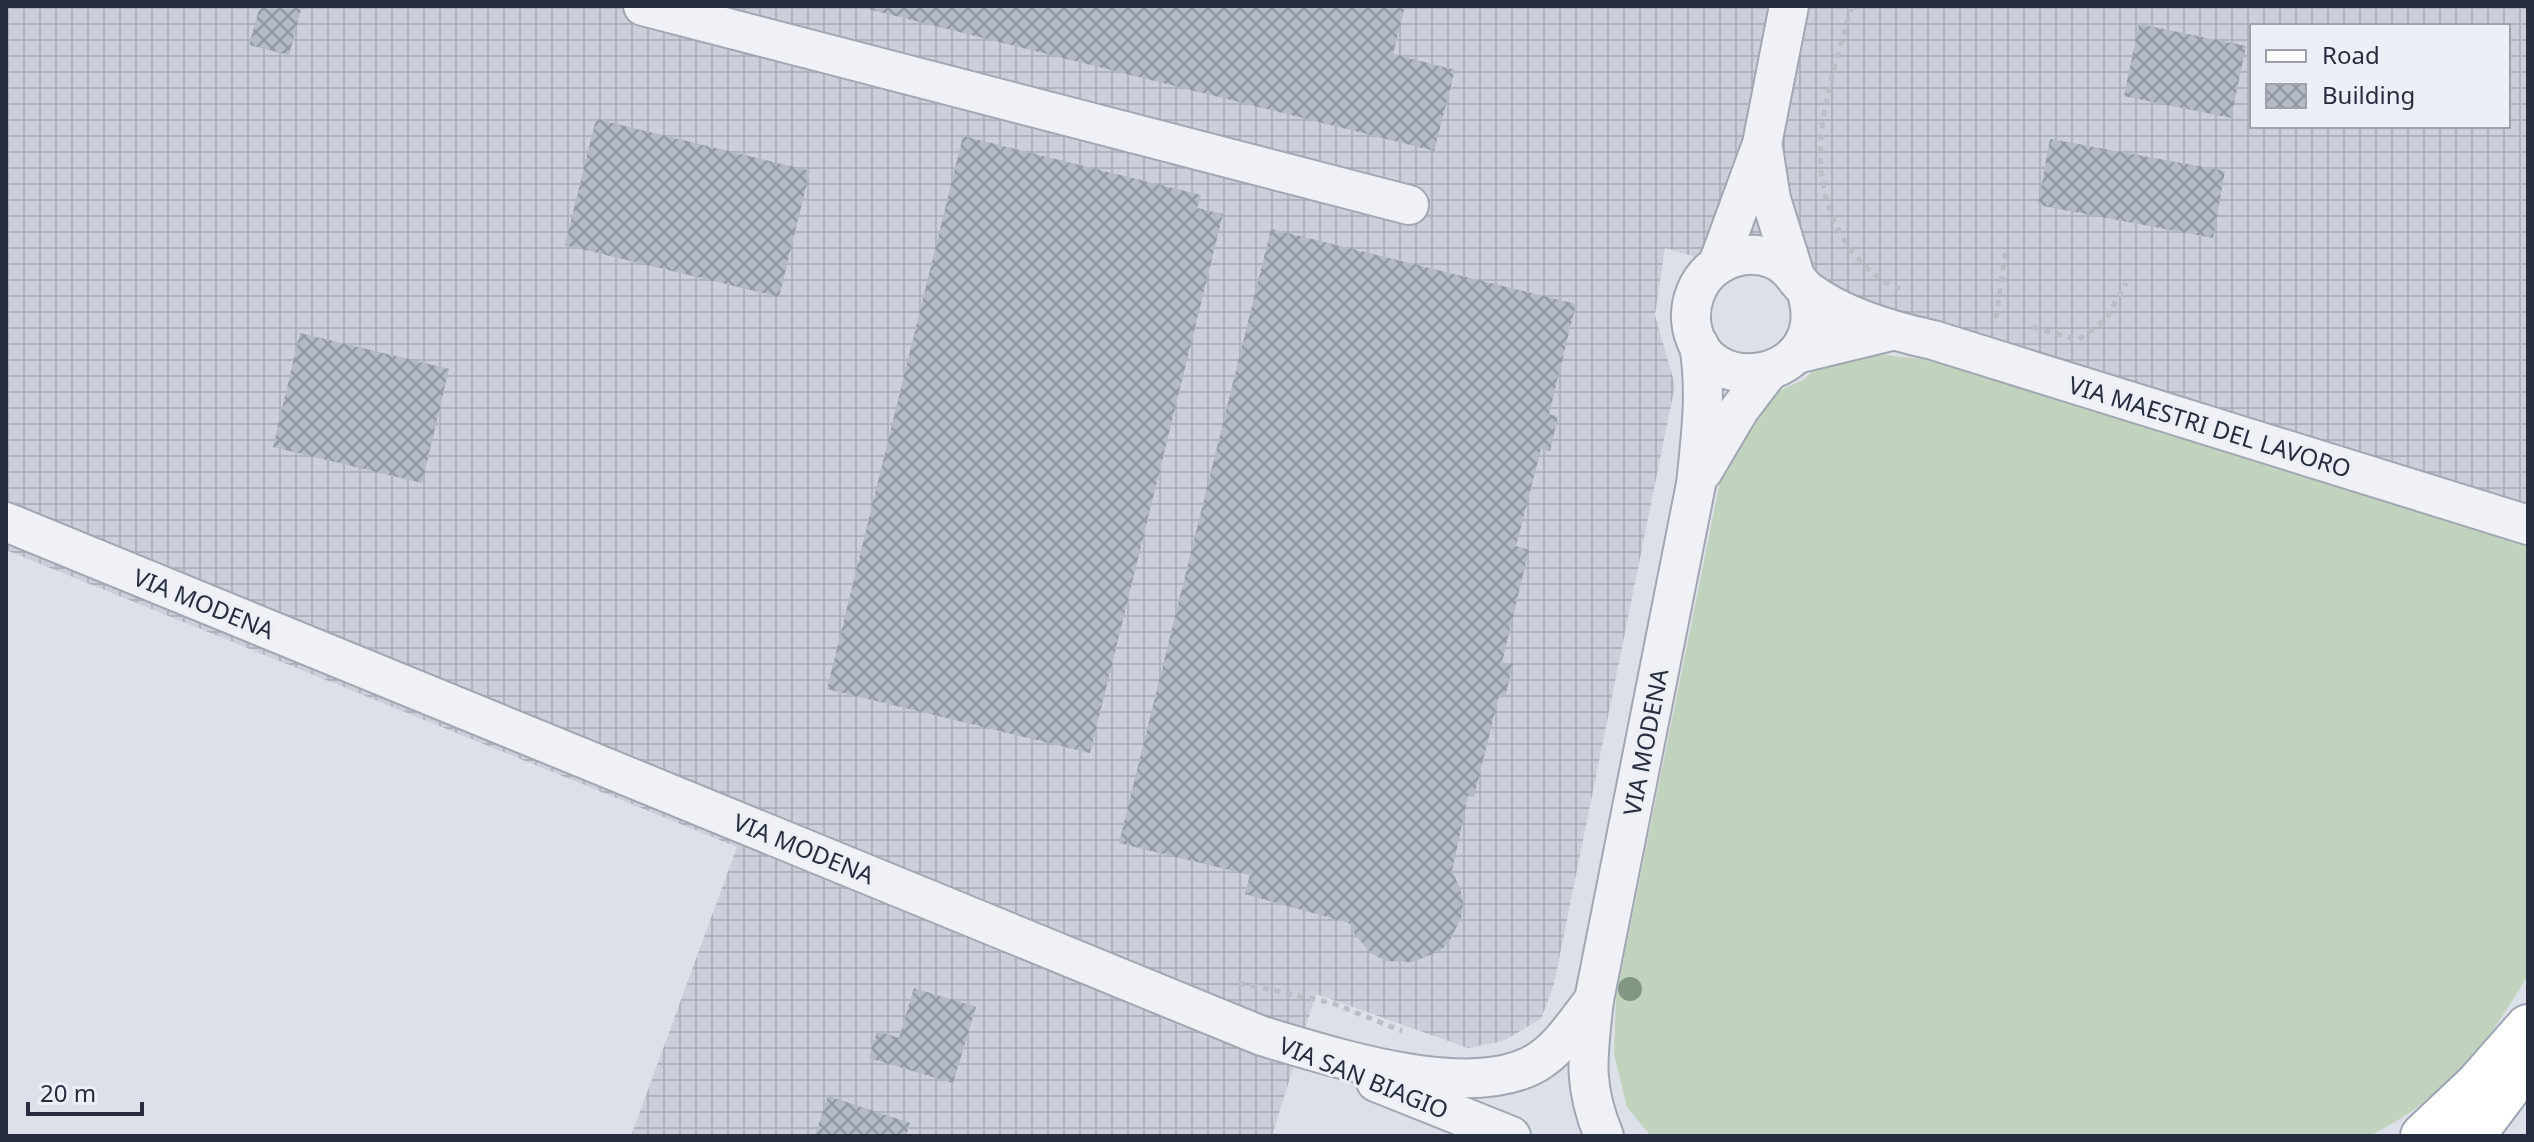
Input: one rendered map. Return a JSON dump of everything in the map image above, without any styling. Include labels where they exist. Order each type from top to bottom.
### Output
[{"type":"main road","points":[[2423,1136],[2477,1085],[2528,1027]]},
{"type":"main road","points":[[2472,1136],[2528,1061]]},
{"type":"street","points":[[643,6],[1409,205]]},
{"type":"street","name":"VIA MODENA","points":[[1604,1136],[1592,1107],[1587,1069],[1594,1000],[1696,484],[1703,413],[1703,369],[1691,324],[1692,302],[1702,280],[1718,264],[1762,144],[1789,6]]},
{"type":"street","name":"VIA MODENA","points":[[1696,484],[1739,410],[1809,330],[1811,312],[1771,199],[1762,144]]},
{"type":"street","points":[[1718,264],[1736,256],[1758,255],[1773,259],[1800,282]]},
{"type":"street","name":"VIA MAESTRI DEL LAVORO","points":[[1800,282],[1891,331],[1933,340],[2528,525]]},
{"type":"street","name":"VIA MAESTRI DEL LAVORO","points":[[1782,363],[1891,331]]},
{"type":"street","points":[[1699,345],[1713,361],[1733,372],[1745,374],[1782,363]]},
{"type":"street","name":"VIA MODENA","points":[[6,522],[1262,1036],[1391,1070],[1472,1079],[1504,1076],[1536,1063],[1563,1038],[1594,1000]]},
{"type":"street","name":"VIA SAN BIAGIO","points":[[1262,1036],[1511,1136]]},
{"type":"path","points":[[1852,6],[1819,142],[1823,190],[1837,230],[1854,254],[1882,282],[1906,291]]},
{"type":"path","points":[[1996,318],[2006,248]]},
{"type":"path","points":[[2023,325],[2078,340],[2107,318],[2126,283]]},
{"type":"path","points":[[1982,314],[2009,321]]},
{"type":"path","points":[[1226,980],[1332,1003],[1406,1032]]},
{"type":"shaded area","points":[[6,6],[2528,6],[2528,503],[1665,248],[1655,315],[1675,385],[1554,984],[1541,1019],[1503,1041],[1468,1048],[1316,994],[1272,1136],[631,1136],[737,847],[6,550]]},
{"type":"green space","points":[[1869,353],[1929,360],[2528,546],[2528,975],[2496,1026],[2462,1069],[2421,1105],[2369,1136],[1651,1136],[1627,1107],[1614,1054],[1616,997],[1722,472],[1740,429],[1772,394],[1803,380],[1823,362]]},
{"type":"building","points":[[260,6],[302,6],[289,55],[249,45]]},
{"type":"building","points":[[856,6],[1405,6],[1393,54],[1455,70],[1434,151]]},
{"type":"building","points":[[2139,24],[2246,46],[2231,118],[2124,96]]},
{"type":"building","points":[[596,119],[810,171],[779,297],[565,245]]},
{"type":"building","points":[[963,136],[1201,195],[1197,208],[1223,214],[1090,753],[827,689]]},
{"type":"building","points":[[2050,139],[2225,171],[2213,238],[2038,205]]},
{"type":"building","points":[[1271,229],[1576,304],[1549,414],[1558,417],[1550,451],[1541,449],[1516,546],[1529,550],[1502,662],[1513,664],[1505,697],[1499,696],[1474,797],[1468,796],[1452,871],[1463,903],[1461,918],[1449,942],[1441,950],[1413,962],[1386,961],[1371,953],[1349,923],[1245,894],[1250,875],[1119,843]]},
{"type":"building","points":[[300,333],[449,369],[422,483],[273,447]]},
{"type":"building","points":[[914,988],[976,1007],[953,1083],[869,1058],[877,1031],[899,1038]]},
{"type":"building","points":[[828,1096],[910,1123],[906,1136],[815,1136]]}]
